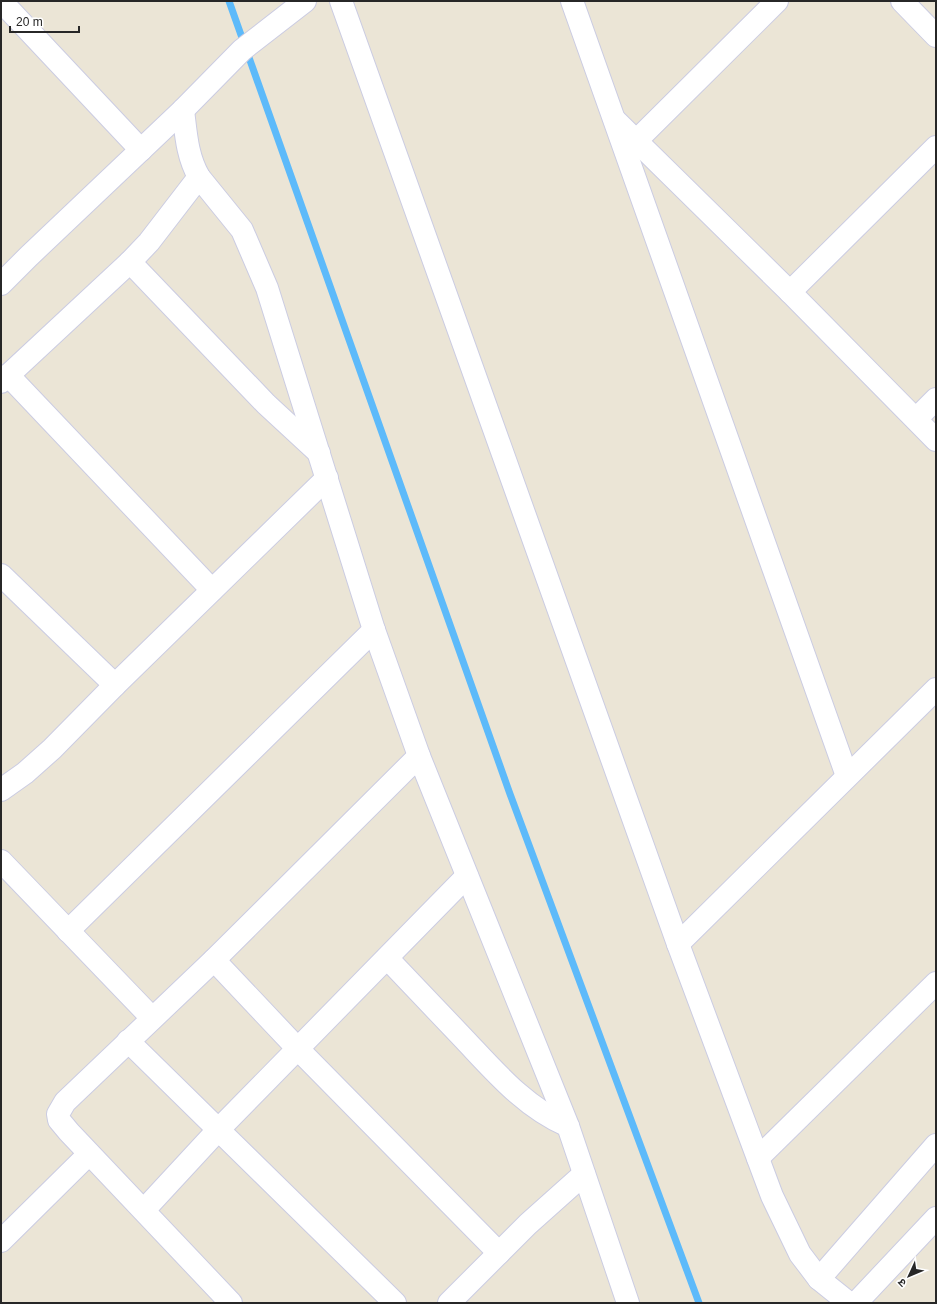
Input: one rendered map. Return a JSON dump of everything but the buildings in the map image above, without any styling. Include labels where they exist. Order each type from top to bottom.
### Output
[{"type":"street","points":[[1,1],[141,150]]},
{"type":"street","points":[[1,284],[183,110],[242,50],[305,1]]},
{"type":"street","points":[[341,1],[678,944],[758,1158],[784,1224],[800,1254],[819,1279],[849,1303]]},
{"type":"street","points":[[572,1],[847,776]]},
{"type":"street","points":[[636,141],[777,1]]},
{"type":"street","points":[[902,1],[936,36]]},
{"type":"street","points":[[183,110],[189,156],[199,177],[235,220],[248,243],[267,288],[320,453],[374,630],[418,756],[568,1126],[628,1303]]},
{"type":"street","points":[[613,119],[790,292],[936,440]]},
{"type":"street","points":[[790,292],[936,147]]},
{"type":"street","points":[[199,177],[149,242],[130,262],[4,378],[212,590]]},
{"type":"street","points":[[130,262],[282,420],[320,453]]},
{"type":"street","points":[[916,419],[936,399]]},
{"type":"street","points":[[2,786],[39,762],[115,685],[327,478]]},
{"type":"street","points":[[1,576],[115,685]]},
{"type":"street","points":[[68,931],[374,630]]},
{"type":"street","points":[[678,944],[936,689]]},
{"type":"street","points":[[231,1303],[89,1154],[59,1120],[58,1114],[64,1102],[214,960],[418,756]]},
{"type":"street","points":[[1,861],[152,1018]]},
{"type":"street","points":[[144,1210],[218,1130],[467,876]]},
{"type":"street","points":[[387,958],[496,1073],[527,1102],[553,1120],[568,1126]]},
{"type":"street","points":[[214,960],[298,1049],[499,1253]]},
{"type":"street","points":[[758,1158],[936,983]]},
{"type":"street","points":[[128,1041],[395,1303]]},
{"type":"street","points":[[819,1279],[936,1146]]},
{"type":"street","points":[[1,1240],[89,1154]]},
{"type":"street","points":[[450,1303],[499,1253],[584,1174]]},
{"type":"street","points":[[856,1303],[936,1218]]},
{"type":"waterway","points":[[229,1],[510,794],[699,1303]]}]
